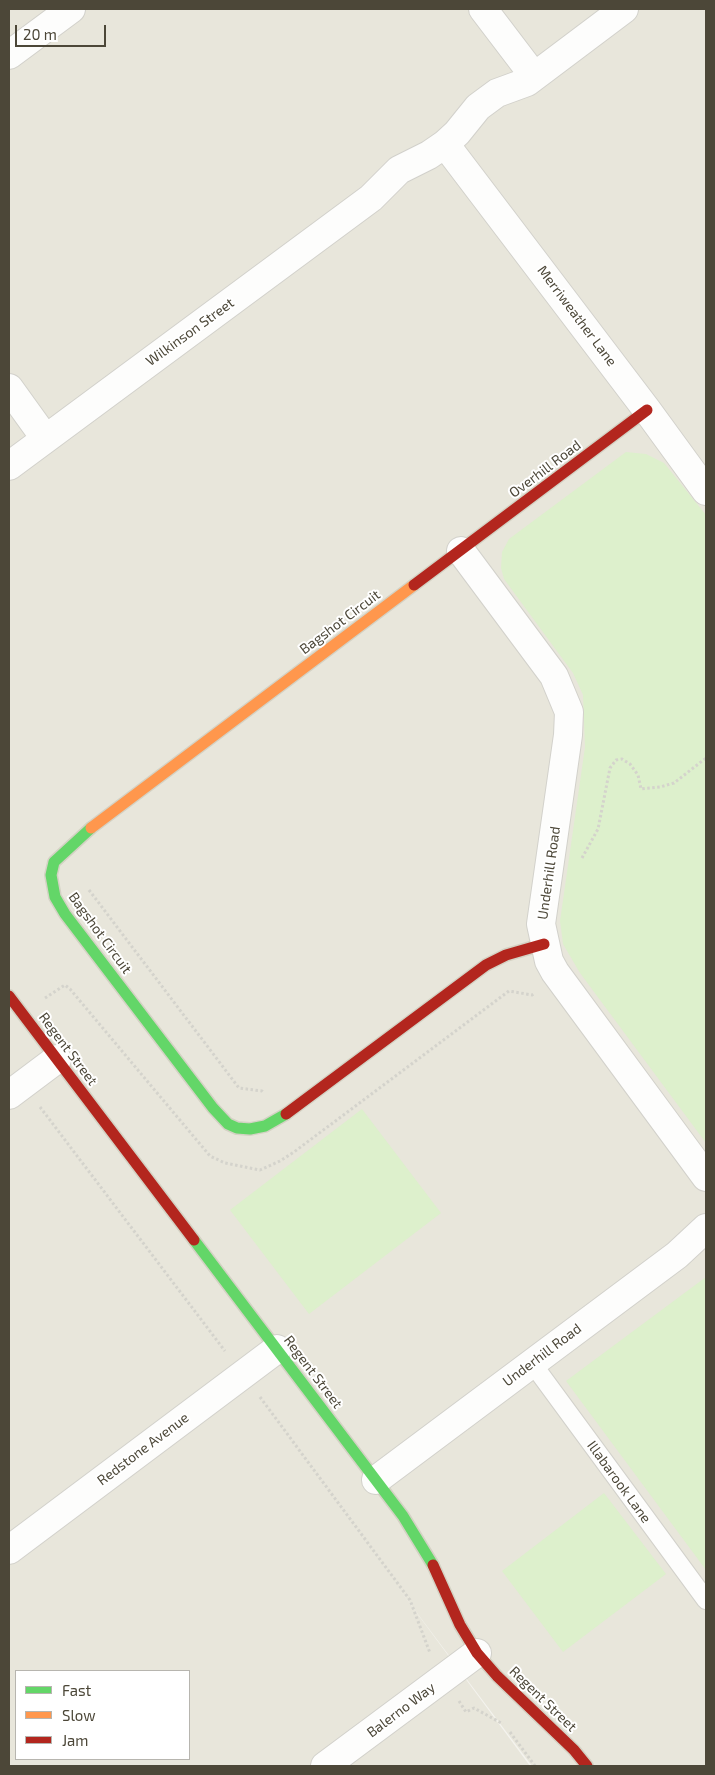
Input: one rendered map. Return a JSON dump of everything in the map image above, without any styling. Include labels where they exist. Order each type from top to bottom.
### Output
[{"type":"street","points":[[9,55],[71,9]]},
{"type":"street","points":[[482,9],[530,79]]},
{"type":"street","name":"Wilkinson Street","points":[[9,466],[371,198],[399,170],[429,155],[451,152],[478,107],[497,93],[530,79],[624,9]]},
{"type":"street","name":"Merriweather Lane","points":[[451,152],[648,410],[706,491]]},
{"type":"street","points":[[9,388],[46,438]]},
{"type":"street","name":"Overhill Road","points":[[461,551],[648,410]]},
{"type":"street","name":"Underhill Road","points":[[461,551],[554,676],[569,712],[568,735],[541,924],[549,961],[706,1178]]},
{"type":"street","name":"Bagshot Circuit","points":[[461,551],[80,836],[62,851],[54,862],[52,884],[55,897],[65,914],[220,1116],[237,1128],[250,1129],[265,1126],[282,1117],[486,965],[506,956],[544,944]]},
{"type":"street","name":"Regent Street","points":[[9,996],[376,1480],[428,1554],[460,1625],[477,1653],[497,1676],[574,1750],[587,1766]]},
{"type":"street","points":[[9,1095],[57,1059]]},
{"type":"street","name":"Underhill Road","points":[[376,1480],[703,1236]]},
{"type":"street","name":"Redstone Avenue","points":[[9,1550],[277,1348]]},
{"type":"street","name":"Balerno Way","points":[[325,1766],[477,1653]]},
{"type":"lane","name":"Illabarook Lane","points":[[532,1363],[706,1600]]},
{"type":"path","points":[[580,861],[598,829],[610,768],[616,760],[622,759],[630,764],[638,775],[641,789],[660,788],[674,783],[706,758]]},
{"type":"path","points":[[89,890],[239,1088],[262,1091],[304,1145]]},
{"type":"path","points":[[23,1015],[65,985],[206,1151],[225,1163],[260,1170],[280,1162],[304,1145],[509,991],[532,995],[558,975]]},
{"type":"path","points":[[466,1712],[474,1708],[506,1726],[535,1766]]},
{"type":"shaded area","points":[[9,9],[706,9],[706,1766],[532,1766],[396,1585],[530,1766],[9,1766]]},
{"type":"green space","points":[[626,452],[646,454],[664,463],[706,515],[706,1143],[580,973],[563,944],[560,921],[585,747],[583,695],[573,673],[504,579],[501,568],[502,552],[509,539]]},
{"type":"green space","points":[[362,1109],[441,1213],[309,1314],[230,1210]]},
{"type":"green space","points":[[706,1277],[706,1570],[566,1381]]},
{"type":"green space","points":[[604,1493],[666,1574],[563,1652],[502,1571]]},
{"type":"traffic: fast","points":[[91,828],[54,862],[51,875],[55,897],[65,914],[213,1108],[228,1124],[237,1128],[250,1129],[265,1126],[286,1114]]},
{"type":"traffic: fast","points":[[194,1240],[403,1516],[433,1565]]},
{"type":"traffic: slow","points":[[91,828],[414,585]]},
{"type":"traffic: jam","points":[[414,585],[647,410]]},
{"type":"traffic: jam","points":[[286,1114],[486,965],[506,955],[544,944]]},
{"type":"traffic: jam","points":[[9,996],[194,1240]]},
{"type":"traffic: jam","points":[[433,1565],[460,1625],[477,1653],[497,1676],[574,1750],[587,1766]]}]
